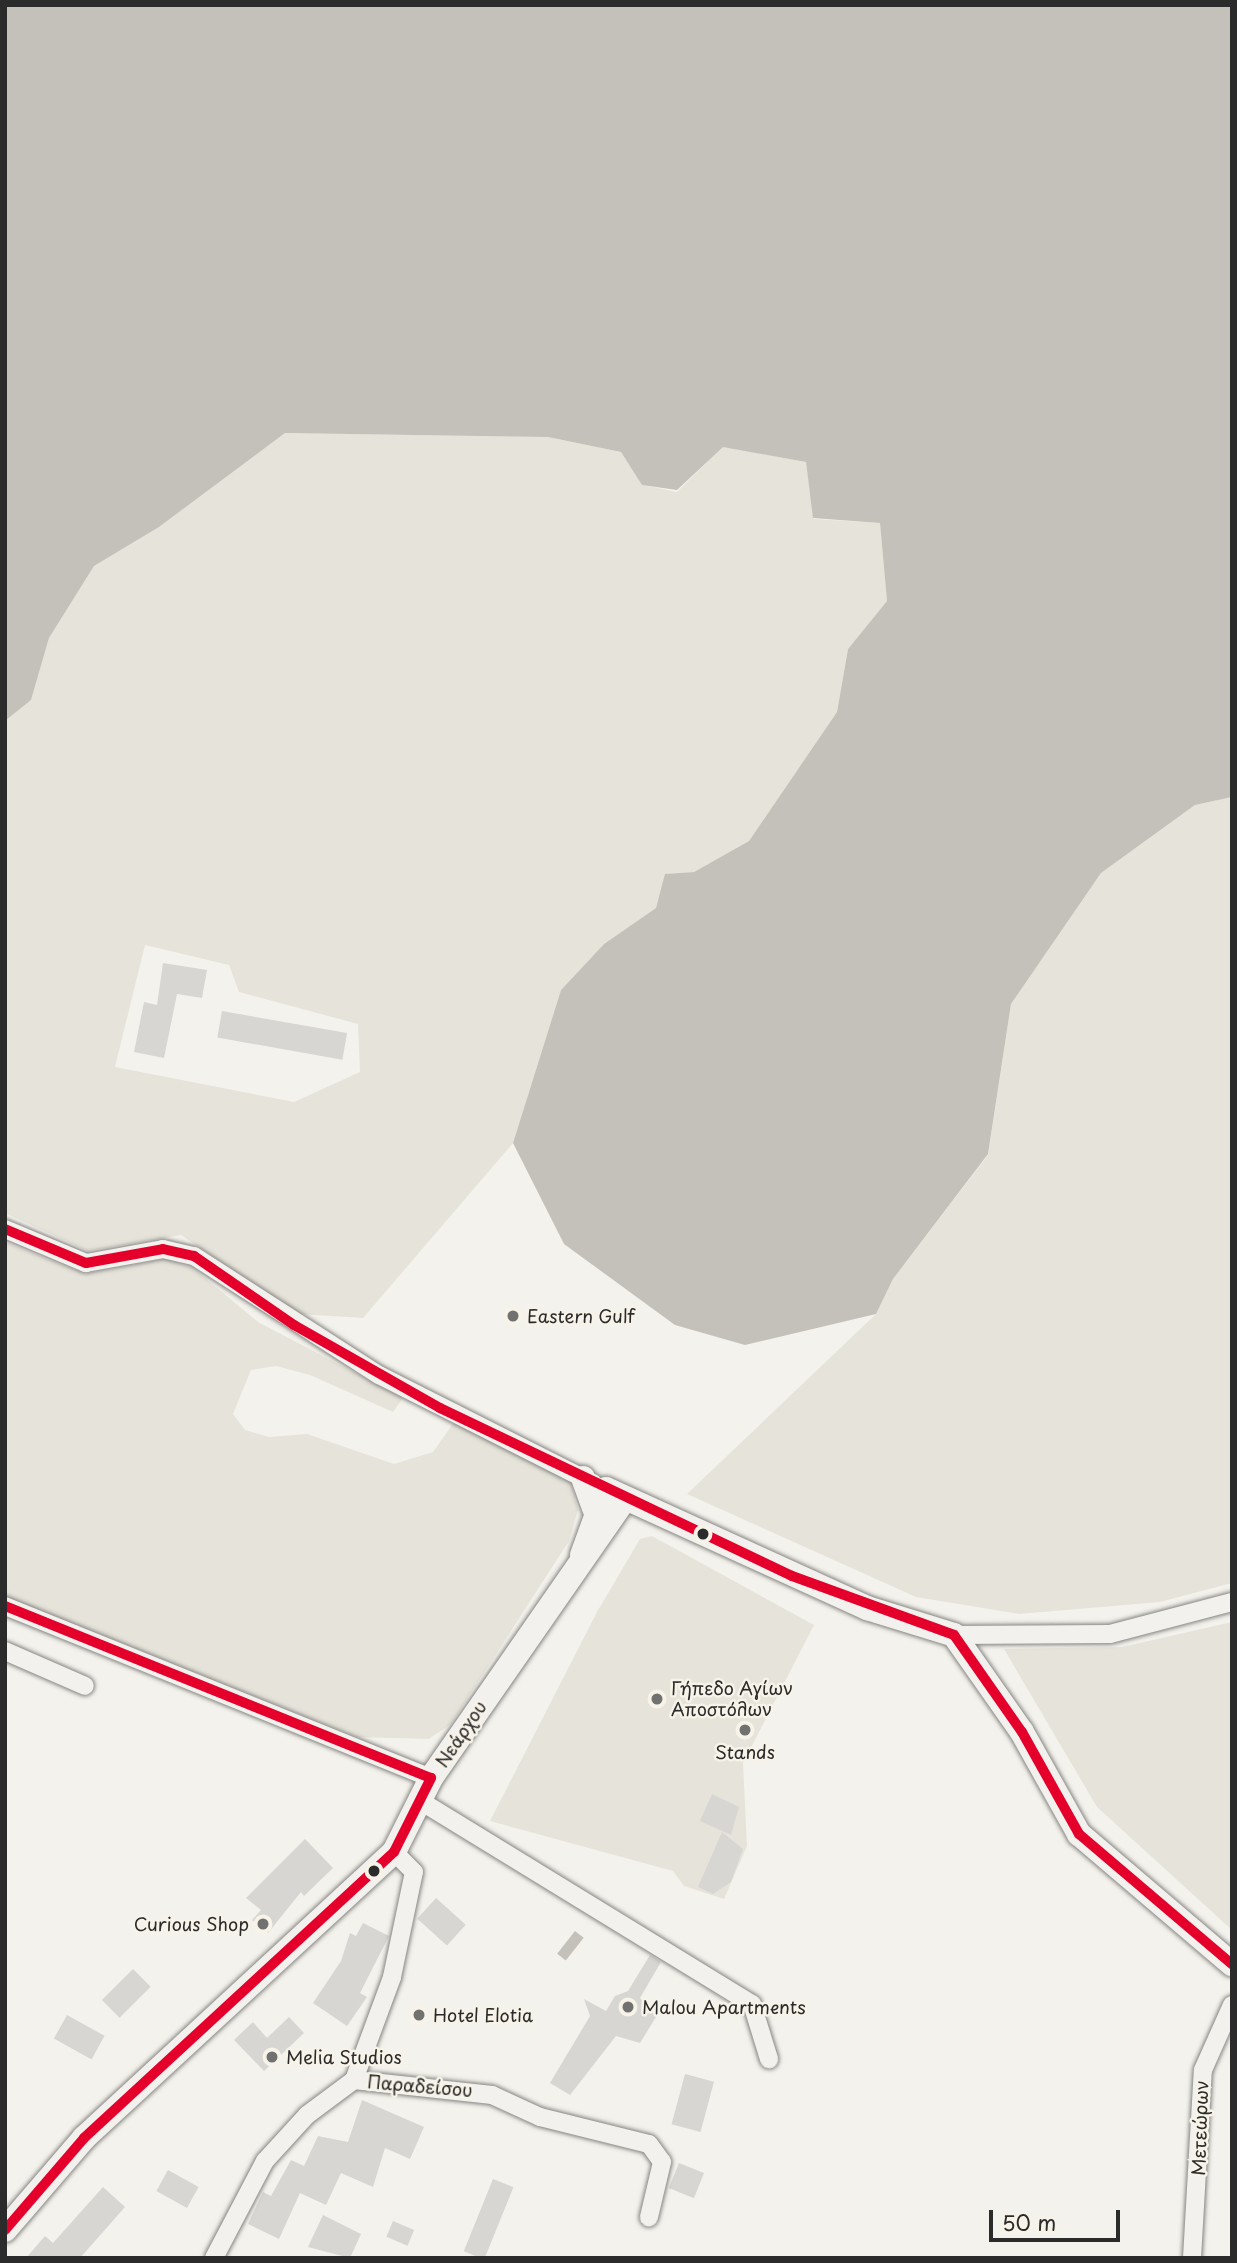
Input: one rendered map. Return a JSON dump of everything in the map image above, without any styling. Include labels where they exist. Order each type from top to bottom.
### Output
[{"type":"street","points":[[5,1230],[86,1263],[163,1249],[194,1256],[379,1374],[583,1478],[610,1504],[650,1510],[867,1608],[954,1634],[1110,1634],[1232,1602]]},
{"type":"street","name":"Νεάρχου","points":[[5,2230],[84,2138],[394,1852],[422,1801],[431,1778],[582,1555],[610,1504]]},
{"type":"street","points":[[5,1606],[431,1778]]},
{"type":"street","points":[[954,1634],[1022,1732],[1079,1834],[1232,1964]]},
{"type":"street","points":[[5,1651],[85,1686]]},
{"type":"street","points":[[422,1801],[752,2004],[769,2059]]},
{"type":"street","points":[[214,2258],[265,2161],[307,2115],[354,2080],[393,1977],[414,1872],[394,1852]]},
{"type":"street","name":"Μετεώρων","points":[[1192,2258],[1203,2070],[1232,2005]]},
{"type":"street","name":"Παραδείσου","points":[[354,2080],[461,2088],[540,2118],[649,2144],[662,2162],[649,2217]]},
{"type":"shaded area","points":[[5,5],[1232,5],[1232,797],[1195,805],[1101,873],[1011,1004],[988,1154],[893,1279],[876,1314],[745,1345],[675,1325],[564,1244],[513,1143],[561,990],[604,944],[656,908],[665,874],[694,872],[749,841],[837,712],[848,649],[887,601],[880,523],[813,518],[806,462],[723,447],[677,490],[642,485],[621,452],[548,437],[285,433],[159,527],[94,566],[49,638],[31,700],[6,720]]},
{"type":"shaded area","points":[[285,433],[548,437],[621,452],[643,485],[677,492],[723,446],[806,462],[814,519],[880,523],[887,601],[848,649],[837,712],[749,841],[694,872],[666,874],[656,908],[604,944],[561,990],[513,1143],[363,1318],[299,1314],[181,1235],[88,1251],[5,1213],[5,718],[31,700],[49,638],[94,566],[159,527]],"holes":[[[145,945],[229,965],[239,992],[358,1024],[360,1072],[294,1102],[115,1067]]]},
{"type":"shaded area","points":[[1232,797],[1232,1583],[1160,1602],[1019,1614],[916,1597],[687,1494],[876,1314],[893,1279],[988,1155],[1011,1004],[1101,873],[1195,805]]},
{"type":"shaded area","points":[[5,1242],[85,1274],[166,1259],[193,1268],[258,1322],[403,1398],[393,1412],[310,1375],[276,1366],[251,1370],[233,1414],[245,1430],[269,1437],[307,1434],[394,1464],[433,1452],[454,1422],[570,1480],[578,1510],[569,1541],[451,1724],[429,1739],[357,1737],[5,1596]]},
{"type":"shaded area","name":"Γήπεδο Αγίων Αποστόλων","points":[[652,1536],[814,1625],[743,1763],[747,1846],[724,1899],[684,1886],[673,1871],[490,1821],[597,1612],[640,1539]]},
{"type":"shaded area","points":[[1232,1622],[1232,1930],[1097,1807],[1004,1649],[1122,1647]]},
{"type":"shaded area","points":[[575,1931],[584,1938],[566,1961],[557,1954]]},
{"type":"building","points":[[163,963],[207,970],[202,998],[177,994],[164,1058],[134,1052],[144,1002],[157,1005]]},
{"type":"building","points":[[222,1011],[347,1033],[342,1060],[217,1038]]},
{"type":"building","points":[[712,1794],[739,1807],[731,1835],[700,1821]]},
{"type":"building","points":[[722,1832],[743,1849],[731,1882],[713,1894],[698,1887]]},
{"type":"building","points":[[305,1839],[333,1868],[304,1896],[301,1892],[268,1933],[252,1920],[261,1910],[246,1898]]},
{"type":"building","points":[[436,1898],[466,1925],[447,1946],[417,1919]]},
{"type":"building","points":[[363,1923],[389,1936],[360,1993],[367,1997],[347,2026],[313,2003],[341,1961],[350,1933],[356,1936]]},
{"type":"building","points":[[650,1955],[661,1962],[640,1998],[656,2017],[640,2043],[616,2036],[570,2095],[550,2083],[590,2016],[584,1999],[606,2011],[615,1996],[628,1991]]},
{"type":"building","points":[[133,1969],[151,1987],[120,2018],[102,2000]]},
{"type":"building","points":[[67,2015],[105,2036],[92,2059],[54,2039]]},
{"type":"building","points":[[289,2017],[304,2033],[264,2071],[234,2040],[253,2022],[267,2038]]},
{"type":"building","points":[[685,2074],[714,2082],[701,2132],[672,2124]]},
{"type":"building","points":[[362,2100],[424,2127],[410,2159],[385,2148],[373,2187],[341,2173],[326,2205],[300,2193],[279,2239],[248,2224],[263,2192],[271,2196],[291,2160],[304,2166],[318,2136],[348,2142]]},
{"type":"building","points":[[679,2163],[704,2173],[694,2198],[669,2188]]},
{"type":"building","points":[[168,2170],[199,2187],[187,2208],[156,2191]]},
{"type":"building","points":[[493,2179],[513,2187],[485,2258],[464,2251]]},
{"type":"building","points":[[103,2187],[125,2207],[80,2258],[26,2258],[45,2236],[53,2243]]},
{"type":"building","points":[[323,2215],[361,2234],[350,2258],[308,2247]]},
{"type":"building","points":[[393,2221],[414,2230],[408,2246],[386,2237]]},
{"type":"transit line","points":[[5,1229],[86,1263],[163,1249],[194,1256],[294,1325],[440,1408],[792,1576],[954,1635],[1022,1732],[1079,1834],[1232,1964]]},
{"type":"transit line","points":[[5,1606],[431,1778]]},
{"type":"transit line","points":[[5,2230],[84,2138],[394,1852],[431,1778]]},
{"type":"place","name":"Eastern Gulf","points":[[513,1316]]},
{"type":"place","name":"Γήπεδο Αγίων Αποστόλων","points":[[657,1699]]},
{"type":"place","name":"Stands","points":[[745,1730]]},
{"type":"place","name":"Curious Shop","points":[[263,1924]]},
{"type":"place","name":"Malou Apartments","points":[[628,2007]]},
{"type":"place","name":"Hotel Elotia","points":[[419,2015]]},
{"type":"place","name":"Melia Studios","points":[[272,2057]]}]
